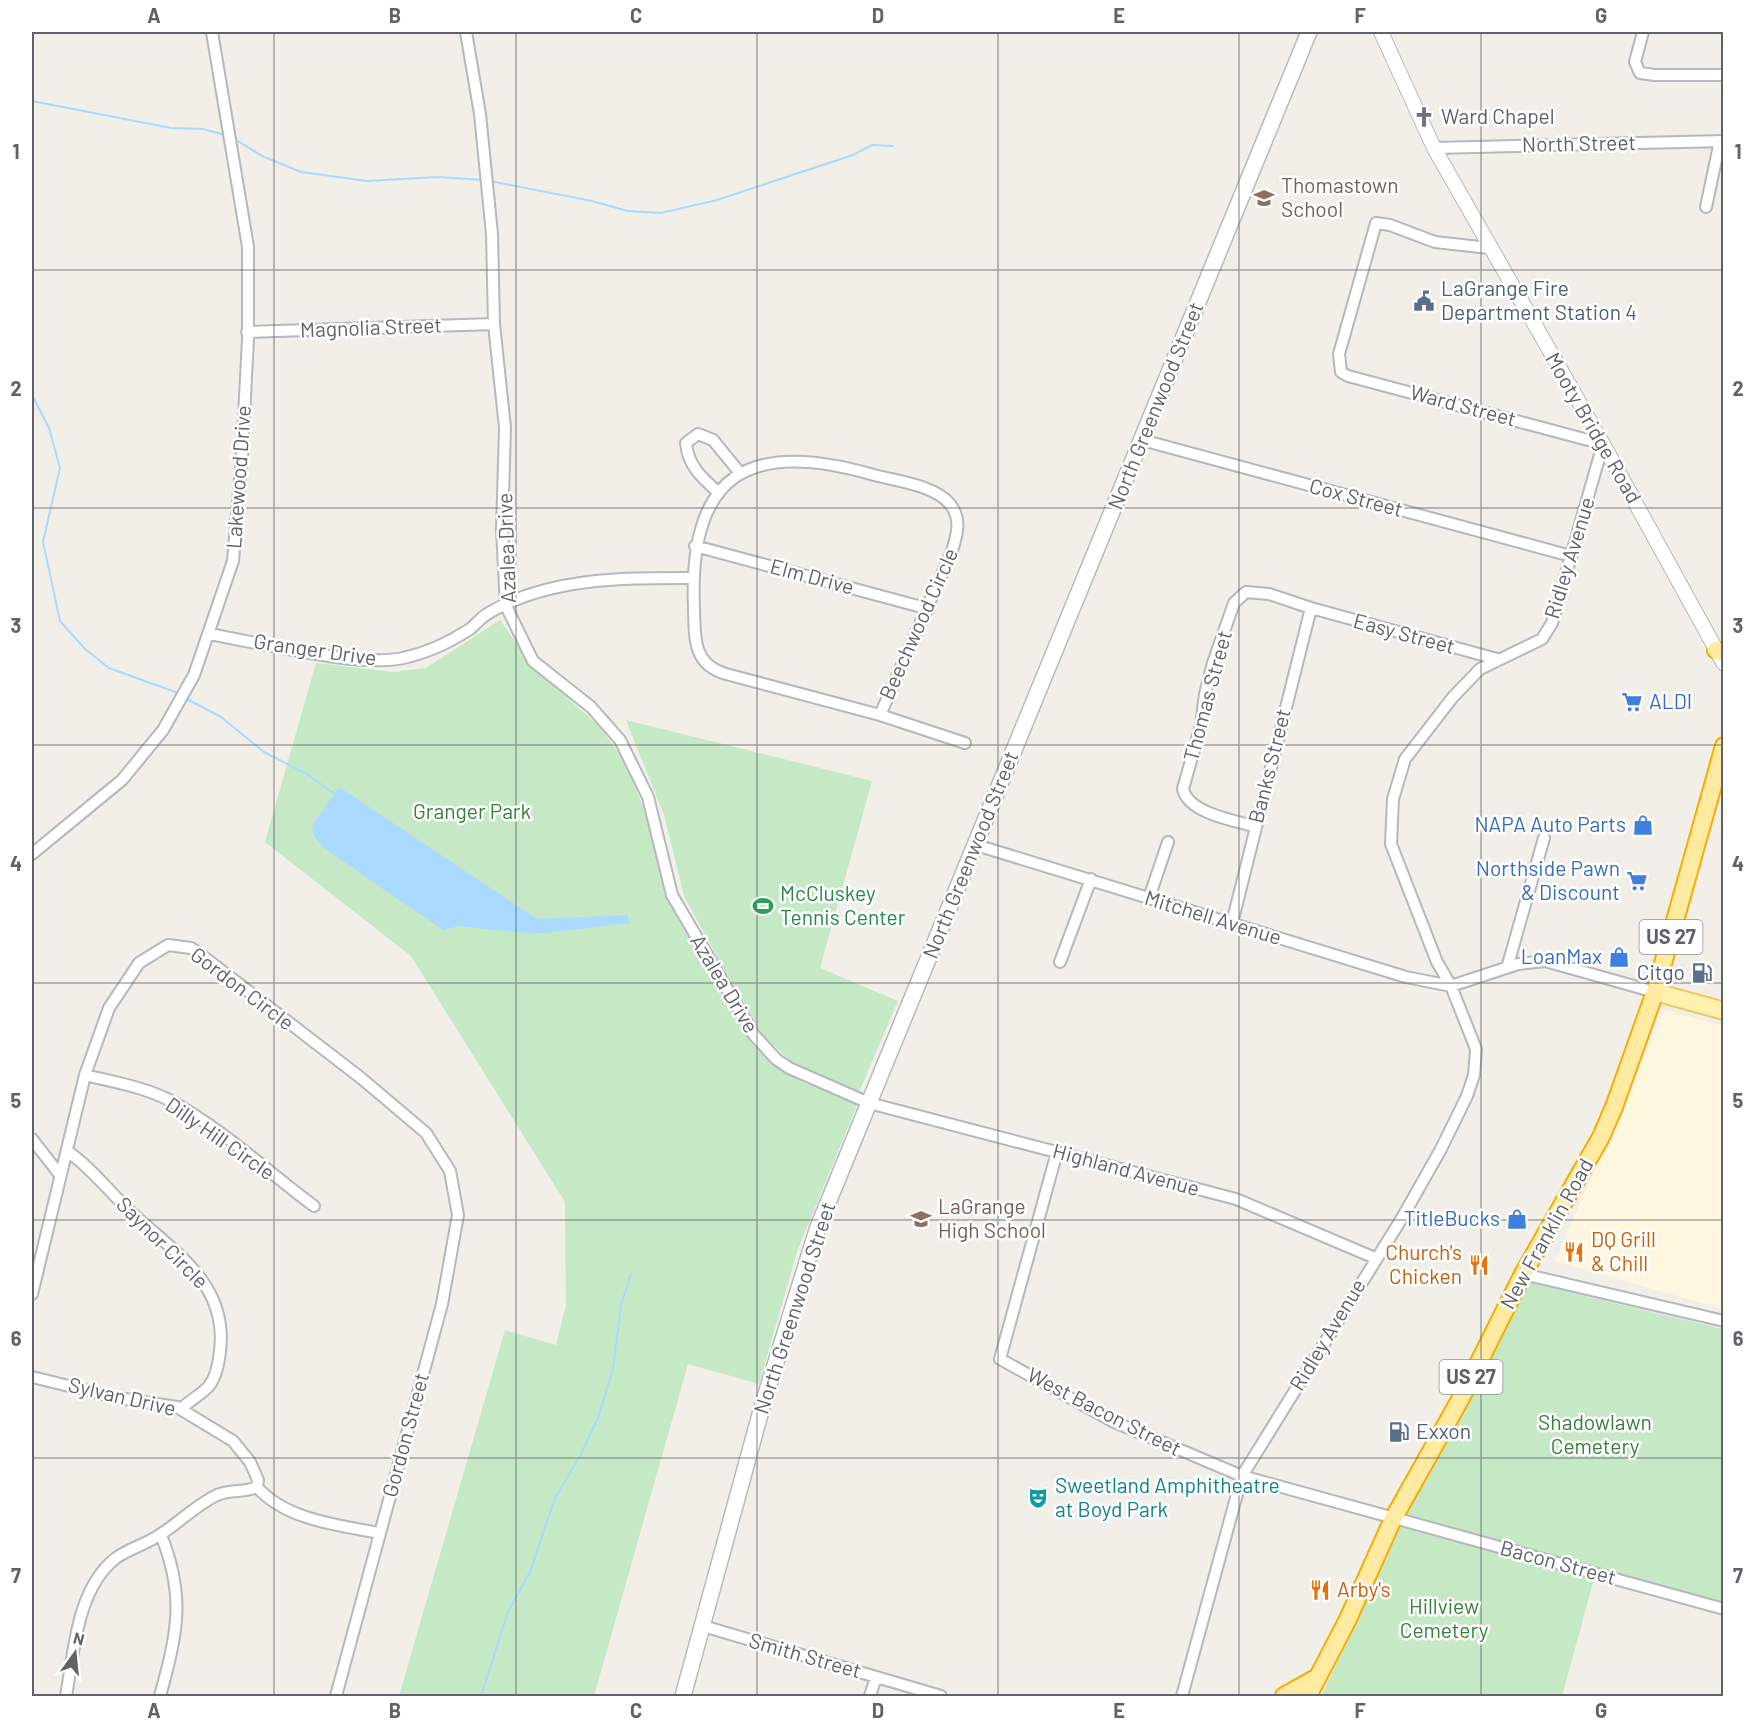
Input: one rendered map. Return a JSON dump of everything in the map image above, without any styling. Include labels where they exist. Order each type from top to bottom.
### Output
[{"type":"highway","name":"New Franklin Road","points":[[1308,1696],[1348,1619],[1393,1519],[1461,1398],[1523,1274],[1601,1137],[1623,1086],[1655,992],[1724,746]]},
{"type":"highway","points":[[1284,1696],[1319,1676]]},
{"type":"main road","name":"North Greenwood Street","points":[[683,1696],[789,1315],[818,1227],[1309,32]]},
{"type":"main road","points":[[1655,992],[1724,1011]]},
{"type":"street","name":"Lakewood Drive","points":[[32,854],[122,780],[164,730],[194,675],[233,561],[238,520],[247,332],[248,247],[212,32]]},
{"type":"street","name":"Azalea Drive","points":[[466,32],[480,114],[492,234],[494,324],[505,428],[502,530],[506,606],[533,661],[591,707],[620,740],[648,797],[672,895],[754,1035],[776,1059],[789,1068],[870,1103]]},
{"type":"street","name":"Mooty Bridge Road","points":[[1381,32],[1434,148],[1721,656]]},
{"type":"street","points":[[1642,32],[1635,62],[1640,73],[1724,75]]},
{"type":"street","name":"North Street","points":[[1434,148],[1722,141]]},
{"type":"street","points":[[1706,207],[1722,141]]},
{"type":"street","name":"Ward Street","points":[[1489,248],[1436,242],[1390,225],[1376,223],[1339,354],[1338,365],[1341,372],[1348,376],[1602,444]]},
{"type":"street","name":"Magnolia Street","points":[[247,332],[494,324]]},
{"type":"street","points":[[719,493],[699,474],[687,457],[686,443],[698,434],[713,440],[740,473]]},
{"type":"street","name":"Cox Street","points":[[1142,440],[1571,556]]},
{"type":"street","name":"Ridley Avenue","points":[[1182,1696],[1242,1476],[1375,1258],[1402,1218],[1441,1149],[1467,1096],[1474,1075],[1476,1049],[1451,986],[1437,962],[1421,916],[1394,852],[1390,825],[1393,799],[1405,759],[1453,697],[1480,669],[1497,659],[1529,648],[1542,639],[1552,623],[1602,444]]},
{"type":"street","name":"Beechwood Circle","points":[[880,715],[928,609],[958,531],[955,512],[944,498],[909,484],[811,460],[778,461],[740,473],[719,493],[706,513],[695,546],[692,578],[693,641],[709,666],[726,674],[880,715],[965,743]]},
{"type":"street","name":"Elm Drive","points":[[695,546],[928,609]]},
{"type":"street","name":"Granger Drive","points":[[209,634],[335,656],[370,660],[401,658],[442,645],[488,614],[560,586],[590,582],[692,578]]},
{"type":"street","name":"Thomas Street","points":[[1254,826],[1209,814],[1184,792],[1205,708],[1208,679],[1234,603],[1246,592],[1269,594],[1311,608]]},
{"type":"street","name":"Easy Street","points":[[1311,608],[1497,659]]},
{"type":"street","name":"Banks Street","points":[[1232,923],[1254,826],[1311,608]]},
{"type":"street","points":[[1507,968],[1544,838]]},
{"type":"street","points":[[1149,898],[1168,842]]},
{"type":"street","name":"Mitchell Avenue","points":[[976,844],[1406,977],[1451,986]]},
{"type":"street","points":[[1060,962],[1091,879]]},
{"type":"street","name":"Gordon Circle","points":[[32,1294],[85,1075],[109,1008],[140,963],[168,945],[191,948],[238,981],[316,1045],[361,1078],[426,1133],[450,1171]]},
{"type":"street","points":[[1451,986],[1526,962],[1555,963],[1655,992]]},
{"type":"street","name":"Dilly Hill Circle","points":[[85,1075],[146,1091],[169,1100],[314,1206]]},
{"type":"street","name":"Highland Avenue","points":[[870,1103],[1236,1199],[1375,1258]]},
{"type":"street","points":[[32,1139],[60,1175]]},
{"type":"street","name":"Saynor Circle","points":[[67,1151],[78,1159],[133,1214],[175,1250],[213,1294],[223,1329],[219,1361],[209,1386],[181,1409]]},
{"type":"street","name":"West Bacon Street","points":[[1058,1152],[1000,1359],[1112,1421],[1242,1476],[1393,1519]]},
{"type":"street","name":"Gordon Street","points":[[336,1696],[442,1304],[458,1215],[450,1171]]},
{"type":"street","points":[[1523,1274],[1724,1322]]},
{"type":"street","name":"Sylvan Drive","points":[[32,1377],[118,1398],[149,1401],[181,1409],[233,1441],[250,1462],[258,1480],[257,1487]]},
{"type":"street","points":[[66,1696],[85,1600],[101,1573],[116,1558],[161,1535],[199,1505],[219,1494],[236,1490],[248,1491],[257,1487],[267,1498],[286,1509],[379,1533]]},
{"type":"street","name":"Bacon Street","points":[[1393,1519],[1724,1610]]},
{"type":"street","points":[[160,1696],[175,1639],[178,1592],[161,1535]]},
{"type":"street","name":"Smith Street","points":[[703,1626],[941,1696]]},
{"type":"street","points":[[870,1696],[876,1677]]},
{"type":"shaded area","points":[[1665,1010],[1723,1026],[1723,1309],[1555,1261]]},
{"type":"green space","name":"Granger Park","points":[[500,620],[535,669],[600,727],[624,761],[649,821],[665,895],[752,1044],[779,1069],[804,1083],[858,1103],[798,1249],[759,1384],[688,1364],[594,1696],[399,1696],[505,1330],[556,1345],[566,1306],[565,1202],[411,956],[265,842],[316,663],[393,672],[426,668]]},
{"type":"green space","name":"McCluskey Tennis Center","points":[[626,720],[872,781],[820,968],[898,1001],[859,1092],[794,1064],[765,1038],[748,1015],[684,896],[664,815]]},
{"type":"green space","name":"Shadowlawn Cemetery","points":[[1530,1283],[1723,1329],[1723,1604],[1404,1516]]},
{"type":"green space","name":"Hillview Cemetery","points":[[1400,1527],[1594,1579],[1562,1696],[1321,1696]]},
{"type":"water","points":[[339,787],[537,919],[628,915],[629,923],[534,934],[460,926],[443,930],[325,849],[314,836],[313,824]]},
{"type":"waterway","points":[[32,101],[171,128],[203,129],[225,135]]},
{"type":"waterway","points":[[233,138],[262,156],[301,172],[367,181],[438,177],[484,180]]},
{"type":"waterway","points":[[490,181],[592,201],[628,211],[661,213],[717,200],[853,155],[872,145],[893,146]]},
{"type":"waterway","points":[[32,395],[49,428],[60,468],[43,542],[60,621],[85,649],[109,668],[178,693]]},
{"type":"waterway","points":[[185,698],[221,717],[264,752],[307,774],[336,795]]},
{"type":"waterway","points":[[481,1696],[508,1612],[530,1572],[555,1498],[580,1456],[598,1418],[613,1369],[621,1305],[631,1274]]},
{"type":"place","name":"Ward Chapel","points":[[1424,117]]},
{"type":"place","name":"Thomastown School","points":[[1264,198]]},
{"type":"place","name":"LaGrange Fire Department Station 4","points":[[1424,301]]},
{"type":"place","name":"ALDI","points":[[1632,702]]},
{"type":"place","name":"NAPA Auto Parts","points":[[1643,825]]},
{"type":"place","name":"Northside Pawn & Discount","points":[[1637,881]]},
{"type":"place","name":"McCluskey Tennis Center","points":[[763,906]]},
{"type":"place","name":"LoanMax","points":[[1619,957]]},
{"type":"place","name":"Citgo","points":[[1702,973]]},
{"type":"place","name":"LaGrange High School","points":[[921,1219]]},
{"type":"place","name":"TitleBucks","points":[[1517,1219]]},
{"type":"place","name":"DQ Grill & Chill","points":[[1574,1252]]},
{"type":"place","name":"Church's Chicken","points":[[1479,1265]]},
{"type":"place","name":"Exxon","points":[[1399,1432]]},
{"type":"place","name":"Sweetland Amphitheatre at Boyd Park","points":[[1038,1498]]},
{"type":"place","name":"Arby's","points":[[1320,1590]]}]
